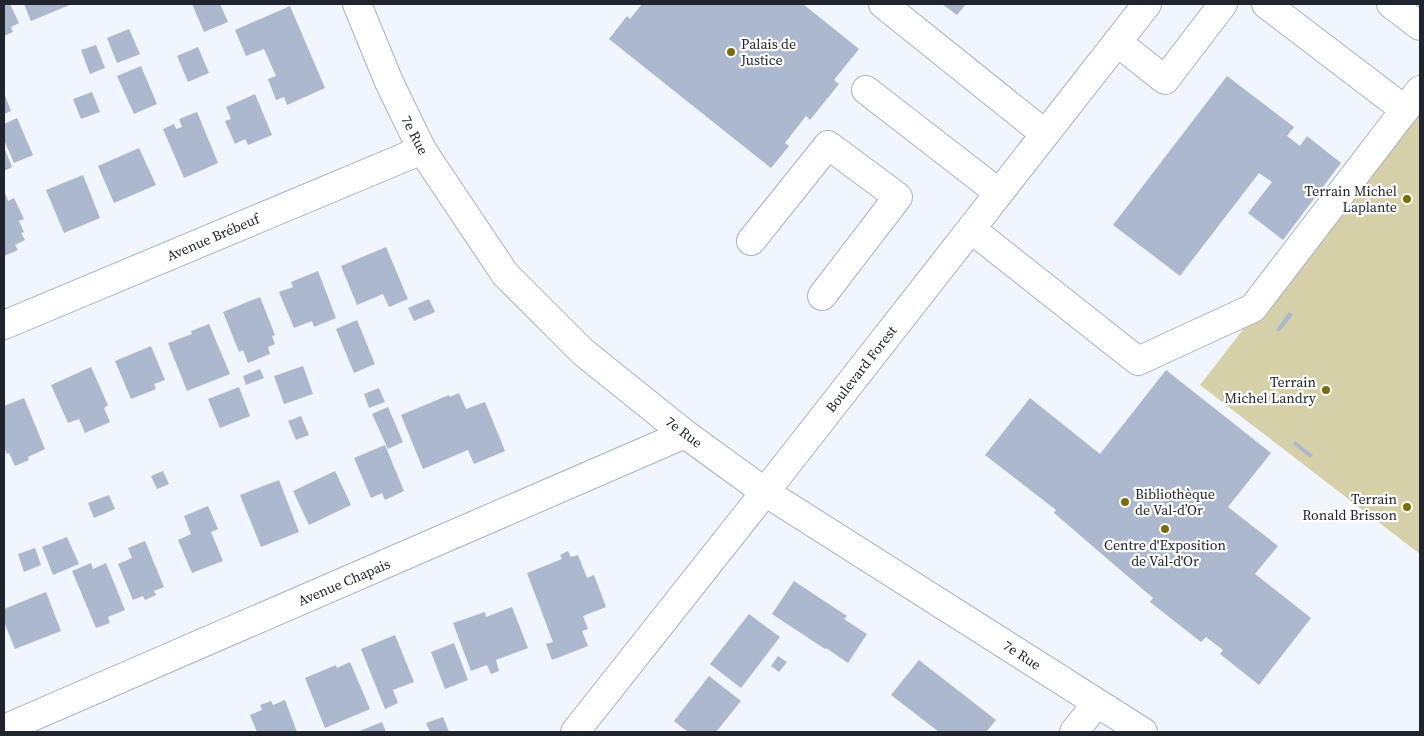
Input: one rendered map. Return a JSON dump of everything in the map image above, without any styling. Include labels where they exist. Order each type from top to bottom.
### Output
[{"type":"street","name":"7e Rue","points":[[357,4],[389,82],[422,150],[505,274],[583,352],[685,434],[765,492],[1143,732]]},
{"type":"street","points":[[882,4],[1045,134]]},
{"type":"street","name":"Boulevard Forest","points":[[574,732],[765,492],[1147,4]]},
{"type":"street","points":[[1117,42],[1165,80],[1224,4]]},
{"type":"street","points":[[971,229],[1138,360],[1253,308],[1412,100],[1266,4]]},
{"type":"street","points":[[1391,4],[1420,26]]},
{"type":"street","points":[[866,90],[999,193]]},
{"type":"street","points":[[751,241],[828,145],[898,197],[822,296]]},
{"type":"street","name":"Avenue Brébeuf","points":[[4,325],[422,150]]},
{"type":"street","name":"Avenue Chapais","points":[[4,729],[685,434]]},
{"type":"street","points":[[1074,732],[1097,703]]},
{"type":"shaded area","points":[[1420,101],[1420,554],[1200,385]]},
{"type":"building","points":[[4,4],[10,4],[19,23],[11,27],[13,32],[4,36]]},
{"type":"building","points":[[24,4],[72,4],[31,21]]},
{"type":"building","points":[[192,4],[220,4],[228,22],[204,32]]},
{"type":"building","points":[[642,4],[803,4],[859,49],[834,80],[839,84],[810,120],[806,116],[785,143],[789,146],[771,168],[609,39],[627,16],[630,19]]},
{"type":"building","points":[[942,4],[966,4],[957,15]]},
{"type":"building","points":[[290,6],[325,88],[287,105],[284,97],[276,100],[268,79],[276,76],[264,49],[246,56],[235,30]]},
{"type":"building","points":[[129,29],[140,54],[117,63],[107,38]]},
{"type":"building","points":[[96,45],[105,68],[90,74],[81,50]]},
{"type":"building","points":[[198,47],[209,73],[188,82],[177,56]]},
{"type":"building","points":[[141,66],[157,104],[134,114],[117,76]]},
{"type":"building","points":[[1227,76],[1294,127],[1287,136],[1300,146],[1307,136],[1341,163],[1283,240],[1248,213],[1272,182],[1259,173],[1180,276],[1113,225]]},
{"type":"building","points":[[92,92],[100,112],[81,119],[73,99]]},
{"type":"building","points":[[4,93],[11,111],[4,114]]},
{"type":"building","points":[[255,94],[272,135],[248,145],[245,139],[235,144],[225,121],[231,119],[226,107]]},
{"type":"building","points":[[197,112],[218,163],[184,178],[163,129],[174,124],[176,129],[182,127],[179,119]]},
{"type":"building","points":[[17,118],[33,155],[14,163],[4,140],[4,124]]},
{"type":"building","points":[[4,147],[12,167],[4,171]]},
{"type":"building","points":[[139,148],[156,185],[114,203],[98,166]]},
{"type":"building","points":[[83,175],[100,218],[64,233],[46,190]]},
{"type":"building","points":[[4,191],[8,201],[14,198],[24,219],[19,221],[24,232],[21,233],[25,240],[15,245],[18,250],[4,256]]},
{"type":"building","points":[[386,247],[408,299],[389,307],[383,294],[357,305],[341,266]]},
{"type":"building","points":[[318,271],[336,318],[314,327],[312,321],[294,328],[279,292],[293,287],[291,282]]},
{"type":"building","points":[[260,297],[275,335],[272,336],[275,344],[268,347],[270,354],[248,363],[243,350],[239,352],[223,312]]},
{"type":"building","points":[[429,299],[435,312],[414,321],[408,308]]},
{"type":"building","points":[[1289,312],[1293,315],[1279,332],[1276,330]]},
{"type":"building","points":[[357,320],[375,364],[354,373],[336,329]]},
{"type":"building","points":[[209,324],[230,374],[187,391],[168,343],[192,334],[191,331]]},
{"type":"building","points":[[151,346],[165,380],[154,384],[156,389],[131,399],[115,361]]},
{"type":"building","points":[[303,366],[313,394],[284,404],[274,376]]},
{"type":"building","points":[[91,367],[108,405],[104,408],[110,422],[85,433],[79,419],[68,423],[51,385]]},
{"type":"building","points":[[260,369],[264,378],[246,385],[243,376]]},
{"type":"building","name":"Centre d'Exposition de Val-d'Or","points":[[1166,370],[1271,453],[1228,507],[1278,546],[1255,574],[1311,618],[1259,685],[1220,654],[1223,650],[1206,637],[1201,642],[1150,602],[1153,598],[1054,513],[1056,510],[985,455],[1030,398],[1100,454]]},
{"type":"building","points":[[239,387],[250,416],[220,428],[208,399]]},
{"type":"building","points":[[379,388],[385,402],[369,408],[364,394]]},
{"type":"building","points":[[459,393],[466,409],[485,402],[505,451],[474,464],[468,450],[423,469],[401,415],[449,395],[450,397]]},
{"type":"building","points":[[24,398],[45,449],[28,457],[29,460],[15,466],[4,447],[4,406]]},
{"type":"building","points":[[388,407],[403,442],[388,449],[372,414]]},
{"type":"building","points":[[301,416],[309,435],[296,440],[288,421]]},
{"type":"building","points":[[1295,441],[1313,455],[1310,458],[1293,444]]},
{"type":"building","points":[[385,445],[404,491],[385,500],[382,493],[371,498],[354,458]]},
{"type":"building","points":[[163,471],[169,484],[157,489],[151,476]]},
{"type":"building","points":[[335,471],[351,505],[309,525],[293,491]]},
{"type":"building","points":[[279,480],[299,532],[261,547],[240,495]]},
{"type":"building","points":[[109,495],[115,509],[94,518],[88,503]]},
{"type":"building","points":[[208,506],[218,529],[211,532],[223,561],[192,573],[178,540],[191,534],[184,516]]},
{"type":"building","points":[[67,537],[79,564],[53,575],[42,547]]},
{"type":"building","points":[[145,541],[164,587],[154,591],[156,595],[145,600],[143,596],[133,600],[118,564],[132,558],[128,548]]},
{"type":"building","points":[[35,548],[41,565],[24,572],[18,554]]},
{"type":"building","points":[[568,551],[571,557],[578,555],[587,578],[594,575],[606,607],[583,616],[588,629],[582,631],[588,646],[552,660],[546,644],[553,642],[527,573],[562,559],[560,555]]},
{"type":"building","points":[[91,563],[93,569],[106,563],[125,610],[108,617],[110,623],[96,628],[72,571]]},
{"type":"building","points":[[794,581],[847,616],[844,619],[867,634],[848,663],[772,614]]},
{"type":"building","points":[[46,592],[61,631],[15,649],[4,622],[4,609]]},
{"type":"building","points":[[512,607],[528,648],[496,660],[499,671],[491,674],[487,665],[471,671],[453,623],[485,612],[486,617]]},
{"type":"building","points":[[749,614],[780,637],[741,688],[710,664]]},
{"type":"building","points":[[395,635],[414,682],[393,690],[398,703],[385,709],[361,649]]},
{"type":"building","points":[[454,643],[468,680],[445,689],[431,652]]},
{"type":"building","points":[[778,656],[787,662],[779,672],[771,666]]},
{"type":"building","points":[[919,660],[996,720],[986,732],[939,732],[891,695]]},
{"type":"building","points":[[350,662],[370,709],[325,728],[305,678],[336,665],[337,668]]},
{"type":"building","points":[[709,676],[741,701],[716,732],[688,732],[674,721]]},
{"type":"building","points":[[285,700],[297,732],[257,732],[250,715],[262,710],[260,705],[271,701],[273,705]]},
{"type":"building","points":[[443,717],[449,732],[430,732],[426,723]]},
{"type":"building","points":[[382,722],[386,732],[357,732]]},
{"type":"place","name":"Palais de Justice","points":[[731,52]]},
{"type":"place","name":"Terrain Michel Laplante","points":[[1407,199]]},
{"type":"place","name":"Terrain Michel Landry","points":[[1326,390]]},
{"type":"place","name":"Bibliothèque de Val-d’Or","points":[[1125,502]]},
{"type":"place","name":"Terrain Ronald Brisson","points":[[1407,507]]},
{"type":"place","name":"Centre d'Exposition de Val-d'Or","points":[[1165,529]]}]
